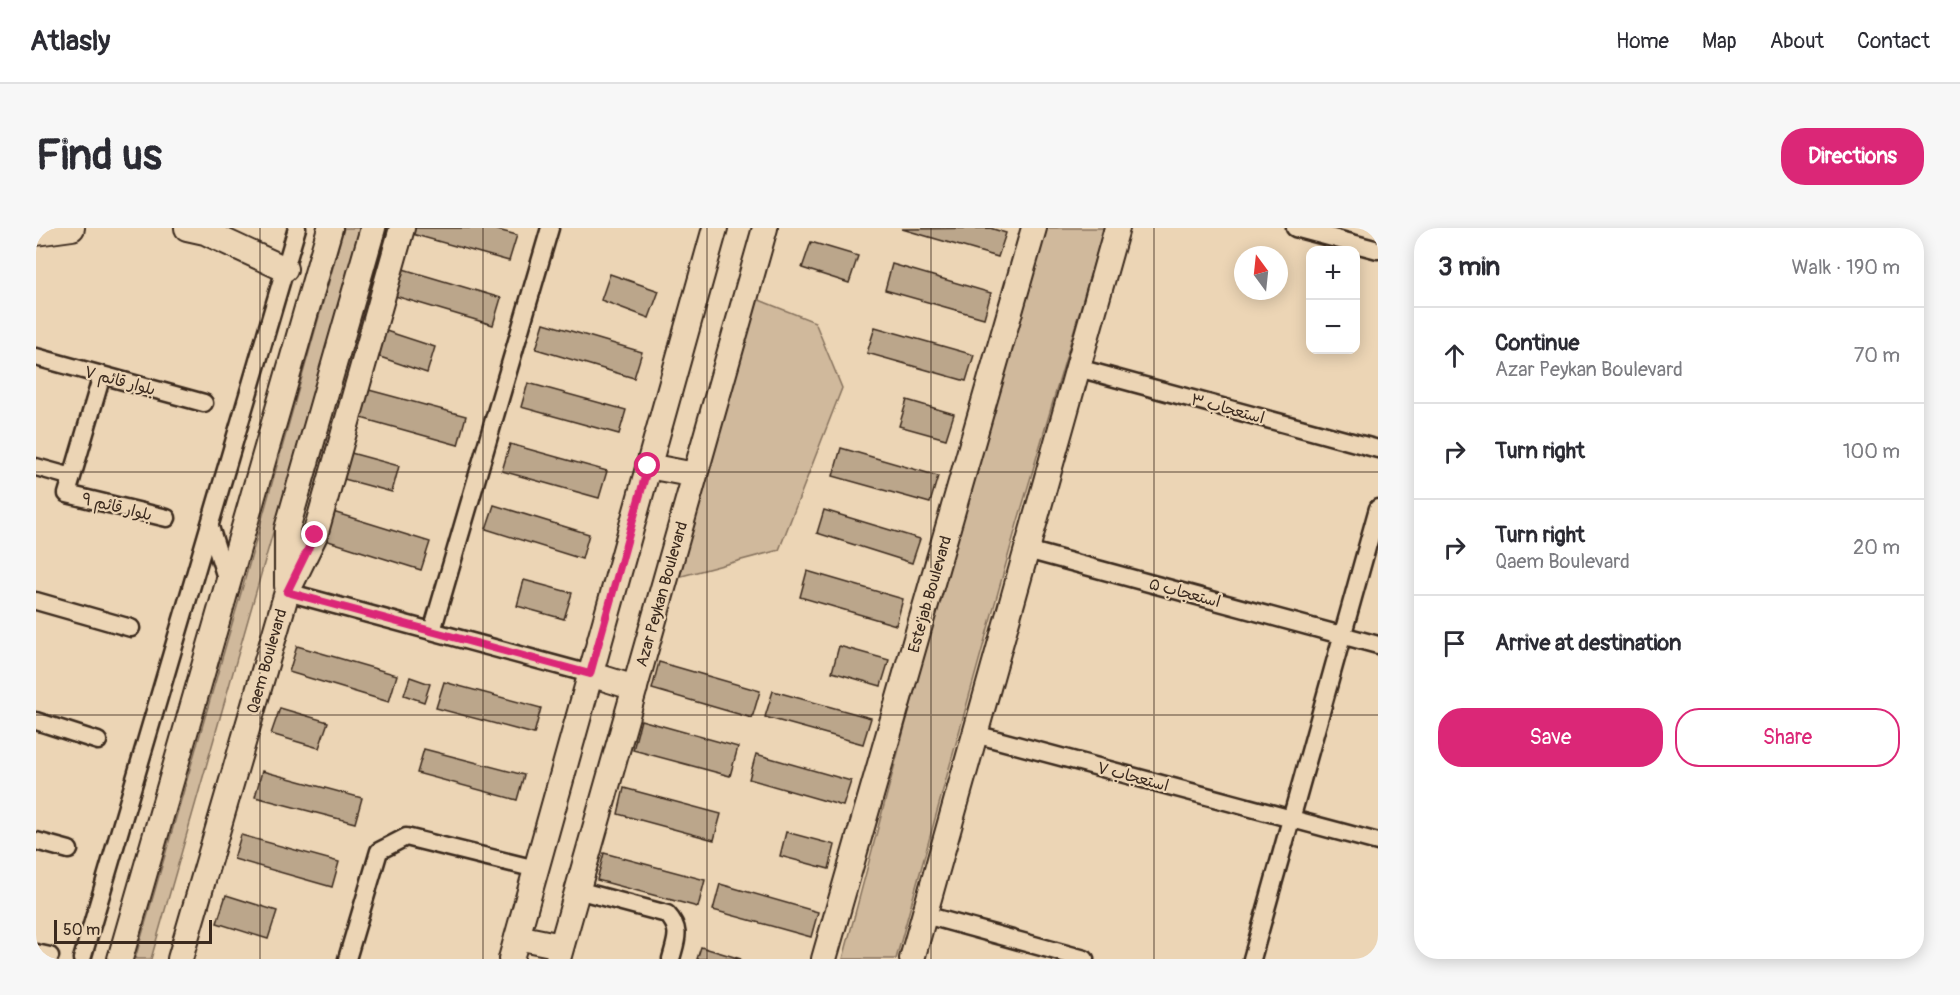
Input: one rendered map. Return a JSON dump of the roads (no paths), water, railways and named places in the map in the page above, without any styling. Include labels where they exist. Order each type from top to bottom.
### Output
[{"type":"street","points":[[36,233],[72,228]]},
{"type":"street","points":[[188,228],[205,232],[285,269]]},
{"type":"street","points":[[82,959],[297,228]]},
{"type":"street","points":[[120,959],[330,228]]},
{"type":"street","points":[[373,228],[287,529],[287,592],[635,688]]},
{"type":"street","name":"Qaem Boulevard","points":[[180,959],[287,592],[315,535],[402,228]]},
{"type":"street","points":[[432,631],[550,228]]},
{"type":"street","points":[[559,953],[514,948],[715,228]]},
{"type":"street","name":"Azar Peykan Boulevard","points":[[559,953],[765,228]]},
{"type":"street","name":"Este'jab Boulevard","points":[[824,959],[1034,228]]},
{"type":"street","points":[[912,959],[1117,228]]},
{"type":"street","points":[[1295,228],[1378,250]]},
{"type":"street","name":"بلوار قائم ۷","points":[[36,357],[204,403]]},
{"type":"street","name":"استعجاب ۳","points":[[1078,368],[1378,449]]},
{"type":"street","points":[[36,467],[72,477],[102,375]]},
{"type":"street","points":[[648,466],[695,474]]},
{"type":"street","name":"بلوار قائم ۹","points":[[72,477],[67,494],[167,518]]},
{"type":"street","points":[[1252,959],[1378,508]]},
{"type":"street","points":[[210,526],[227,581]]},
{"type":"street","name":"استعجاب ۵","points":[[1027,550],[1378,645]]},
{"type":"street","points":[[36,600],[131,628]]},
{"type":"street","points":[[36,721],[98,741]]},
{"type":"street","name":"استعجاب ۷","points":[[975,734],[1378,842]]},
{"type":"street","points":[[347,959],[379,851],[406,837],[536,869]]},
{"type":"street","points":[[36,841],[69,850]]},
{"type":"street","points":[[577,890],[667,914],[675,922],[678,933],[671,959]]},
{"type":"street","points":[[925,915],[1085,959]]}]
